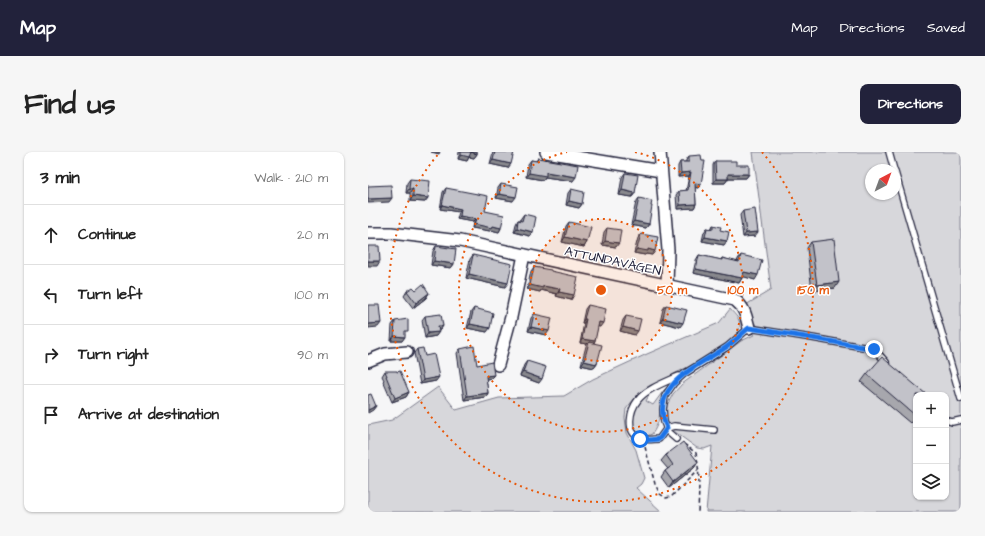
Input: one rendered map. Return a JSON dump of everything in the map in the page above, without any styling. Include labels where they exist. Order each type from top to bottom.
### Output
[{"type":"street","points":[[546,152],[661,171]]},
{"type":"street","points":[[660,152],[668,250],[667,286]]},
{"type":"street","name":"ATTUNDAVÄGEN","points":[[368,233],[391,233],[460,241],[735,300],[742,305],[747,317],[749,328]]},
{"type":"street","points":[[498,364],[511,317],[524,255]]},
{"type":"street","points":[[368,361],[385,354],[407,352]]},
{"type":"lane","points":[[889,152],[893,164]]},
{"type":"lane","points":[[901,192],[961,399]]},
{"type":"lane","points":[[714,430],[674,426],[667,428],[659,439],[640,439],[634,434],[630,416],[638,399],[645,393],[684,374],[727,347],[749,328],[874,349],[889,365]]},
{"type":"lane","points":[[676,439],[668,432],[664,422],[663,409],[665,396],[674,383],[684,374]]},
{"type":"lane","points":[[949,421],[952,422],[961,420]]},
{"type":"path","points":[[643,439],[655,484],[660,494],[666,498],[671,497],[699,469]]},
{"type":"path","points":[[676,439],[696,453],[700,487],[698,512]]},
{"type":"shaded area","points":[[753,152],[961,152],[961,512],[706,512],[712,446],[704,449],[697,448],[675,432],[668,423],[666,417],[667,405],[673,394],[682,384],[741,341],[754,335],[758,326],[754,323],[744,306],[771,290]]},
{"type":"shaded area","points":[[730,309],[738,318],[740,324],[739,330],[735,336],[720,349],[643,391],[626,409],[625,418],[627,433],[636,450],[644,478],[641,484],[636,488],[662,512],[368,512],[368,425],[392,420],[438,387],[456,410],[499,398],[564,396],[593,379],[719,323]]},
{"type":"shaded area","points":[[669,386],[662,397],[659,420],[652,434],[645,436],[639,435],[633,424],[635,410],[638,405],[650,393],[646,401],[653,405],[664,390]]},
{"type":"building","points":[[461,152],[471,152],[469,157],[461,155]]},
{"type":"building","points":[[495,152],[514,152],[511,164],[493,160]]},
{"type":"building","points":[[701,155],[702,161],[705,161],[701,184],[695,183],[696,204],[680,205],[679,191],[688,190],[691,172],[681,173],[680,162],[689,162],[689,156]]},
{"type":"building","points":[[538,158],[578,165],[576,177],[546,172],[546,176],[529,173],[531,160],[537,161]]},
{"type":"building","points":[[715,161],[736,161],[736,165],[749,165],[749,174],[728,174],[728,179],[716,179]]},
{"type":"building","points":[[625,173],[638,175],[635,193],[622,190]]},
{"type":"building","points":[[410,179],[430,181],[428,198],[413,196],[413,189],[409,189]]},
{"type":"building","points":[[501,184],[518,187],[516,197],[499,194]]},
{"type":"building","points":[[391,185],[392,198],[368,199],[368,186]]},
{"type":"building","points":[[446,188],[488,196],[485,211],[504,215],[501,228],[493,226],[492,228],[474,224],[476,219],[460,216],[461,209],[442,205]]},
{"type":"building","points":[[571,189],[584,192],[582,204],[569,201]]},
{"type":"building","points":[[639,198],[652,201],[649,224],[634,221]]},
{"type":"building","points":[[755,209],[758,232],[746,233],[743,211]]},
{"type":"building","points":[[524,214],[536,217],[533,232],[517,228],[518,220],[522,221]]},
{"type":"building","points":[[569,222],[591,227],[587,242],[565,237]]},
{"type":"building","points":[[713,225],[721,227],[720,230],[729,232],[727,241],[705,237],[707,228],[713,229]]},
{"type":"building","points":[[607,228],[621,230],[619,243],[605,241]]},
{"type":"building","points":[[641,234],[658,237],[655,251],[648,249],[648,251],[637,249]]},
{"type":"building","points":[[834,239],[839,282],[817,285],[811,242]]},
{"type":"building","points":[[368,246],[379,246],[380,261],[368,261]]},
{"type":"building","points":[[436,246],[456,249],[454,264],[434,261]]},
{"type":"building","points":[[473,255],[512,264],[508,283],[469,274]]},
{"type":"building","points":[[699,255],[739,262],[741,255],[762,260],[758,275],[744,272],[742,278],[696,269]]},
{"type":"building","points":[[534,267],[578,277],[574,295],[559,292],[560,289],[543,286],[543,288],[530,285]]},
{"type":"building","points":[[423,284],[429,293],[416,303],[407,291],[413,287],[416,290]]},
{"type":"building","points":[[368,305],[379,305],[381,323],[368,324]]},
{"type":"building","points":[[588,305],[606,309],[603,323],[599,322],[595,341],[582,339],[586,319],[584,319]]},
{"type":"building","points":[[666,305],[687,310],[683,323],[663,318]]},
{"type":"building","points":[[474,308],[493,313],[490,328],[470,324]]},
{"type":"building","points":[[441,314],[443,326],[438,326],[439,332],[428,333],[425,316]]},
{"type":"building","points":[[534,314],[552,318],[549,331],[531,327]]},
{"type":"building","points":[[626,316],[641,319],[638,331],[623,327]]},
{"type":"building","points":[[408,319],[408,331],[405,331],[405,337],[394,336],[395,321]]},
{"type":"building","points":[[589,342],[602,345],[597,364],[584,361]]},
{"type":"building","points":[[474,346],[477,365],[492,362],[494,375],[486,376],[488,393],[467,396],[460,349]]},
{"type":"building","points":[[423,348],[425,356],[434,354],[439,377],[423,380],[417,349]]},
{"type":"building","points":[[882,357],[923,392],[913,392],[913,413],[867,374]]},
{"type":"building","points":[[527,361],[546,367],[542,379],[523,372]]},
{"type":"building","points":[[385,371],[400,371],[409,392],[395,398]]},
{"type":"building","points":[[371,394],[376,406],[368,410],[368,395]]},
{"type":"building","points":[[683,442],[698,462],[673,482],[665,471],[673,465],[666,455]]},
{"type":"route","points":[[640,439],[659,439],[667,428],[664,422],[663,409],[665,396],[674,383],[684,374],[727,347],[749,328],[874,349]]}]
